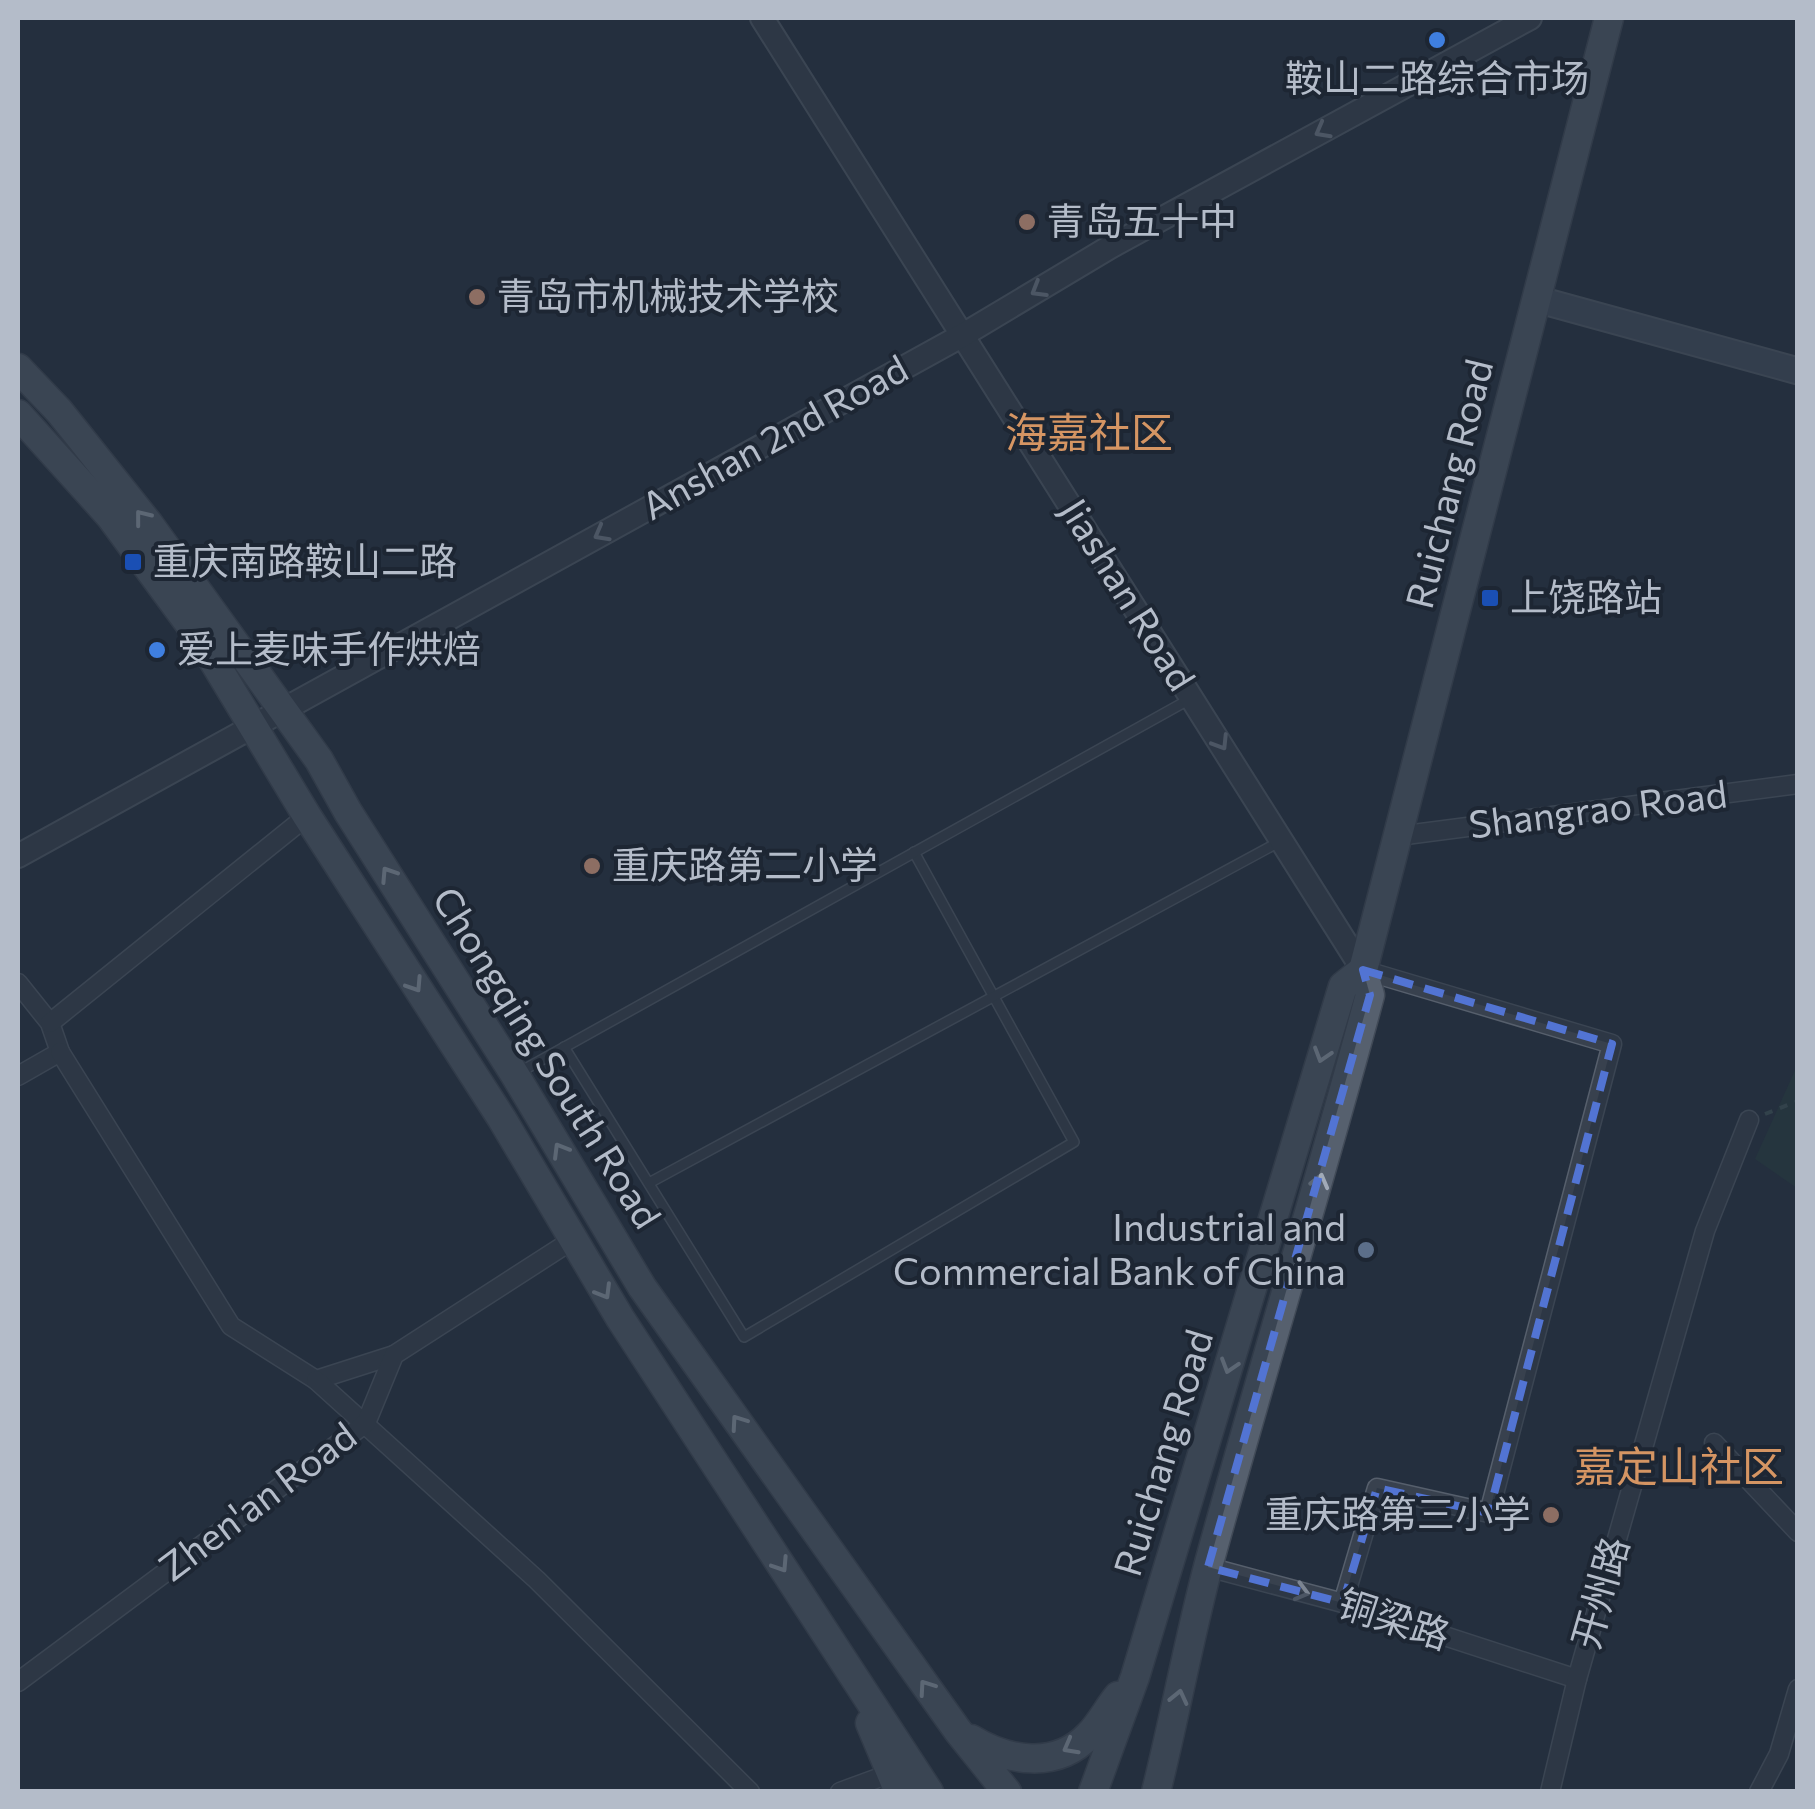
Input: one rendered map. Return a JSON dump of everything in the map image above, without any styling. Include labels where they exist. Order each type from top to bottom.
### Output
[{"type":"main road","name":"Ruichang Road","points":[[1156,1792],[1208,1567],[1370,995],[1363,970],[1610,18]]},
{"type":"main road","points":[[1536,299],[1798,371]]},
{"type":"main road","name":"Chongqing South Road","points":[[18,368],[60,411],[149,524],[319,760],[515,1074],[642,1287],[958,1731],[1007,1792]]},
{"type":"main road","name":"Chongqing South Road","points":[[18,414],[110,516],[199,637],[307,816],[502,1119],[620,1318],[928,1792]]},
{"type":"main road","name":"Ruichang Road","points":[[1093,1792],[1136,1676],[1343,986],[1363,970]]},
{"type":"main road","points":[[850,1671],[894,1783]]},
{"type":"main road","points":[[958,1731],[993,1752],[1018,1759],[1062,1754],[1089,1735],[1136,1676]]},
{"type":"main road","points":[[1164,1758],[1168,1792]]},
{"type":"street","name":"Jiashan Road","points":[[762,18],[1363,970]]},
{"type":"street","name":"Anshan 2nd Road","points":[[18,856],[963,335],[1110,247],[1530,18]]},
{"type":"street","name":"Shangrao Road","points":[[1398,836],[1798,784]]},
{"type":"street","points":[[50,1023],[307,816]]},
{"type":"street","points":[[1343,1603],[1377,1488],[1489,1513],[1612,1044],[1363,970]]},
{"type":"street","points":[[18,983],[50,1023],[60,1052],[231,1326],[316,1380],[366,1422],[537,1580],[750,1792]]},
{"type":"street","points":[[18,1076],[60,1052]]},
{"type":"street","name":"开州路","points":[[1550,1792],[1577,1680],[1705,1231],[1749,1120]]},
{"type":"street","points":[[316,1380],[394,1354],[574,1240]]},
{"type":"street","name":"Zhen'an Road","points":[[18,1682],[366,1422],[394,1354]]},
{"type":"street","points":[[1714,1443],[1798,1532]]},
{"type":"street","name":"铜梁路","points":[[1208,1567],[1343,1603],[1577,1680]]},
{"type":"street","points":[[1759,1792],[1779,1754],[1798,1689]]},
{"type":"street","points":[[840,1792],[894,1783]]},
{"type":"lane","points":[[515,1074],[1192,698]]},
{"type":"lane","points":[[649,1183],[1282,841]]},
{"type":"lane","points":[[564,1047],[744,1336],[1074,1142],[914,852]]},
{"type":"path","points":[[1749,1120],[1798,1102]]},
{"type":"highlighted area","points":[[1363,970],[1612,1044],[1489,1513],[1377,1488],[1343,1603],[1208,1567],[1370,995]]},
{"type":"green space","points":[[1797,1066],[1797,1188],[1755,1159]]},
{"type":"place","name":"鞍山二路综合市场","points":[[1437,40]]},
{"type":"place","name":"青岛五十中","points":[[1027,222]]},
{"type":"place","name":"青岛市机械技术学校","points":[[477,297]]},
{"type":"place","name":"重庆南路鞍山二路","points":[[133,562]]},
{"type":"place","name":"上饶路站","points":[[1490,598]]},
{"type":"place","name":"爱上麦味手作烘焙","points":[[157,650]]},
{"type":"place","name":"重庆路第二小学","points":[[592,866]]},
{"type":"place","name":"Industrial and Commercial Bank of China","points":[[1366,1250]]},
{"type":"place","name":"重庆路第三小学","points":[[1551,1515]]},
{"type":"district","name":"海嘉社区","points":[[1089,433]]},
{"type":"district","name":"嘉定山社区","points":[[1679,1467]]}]
